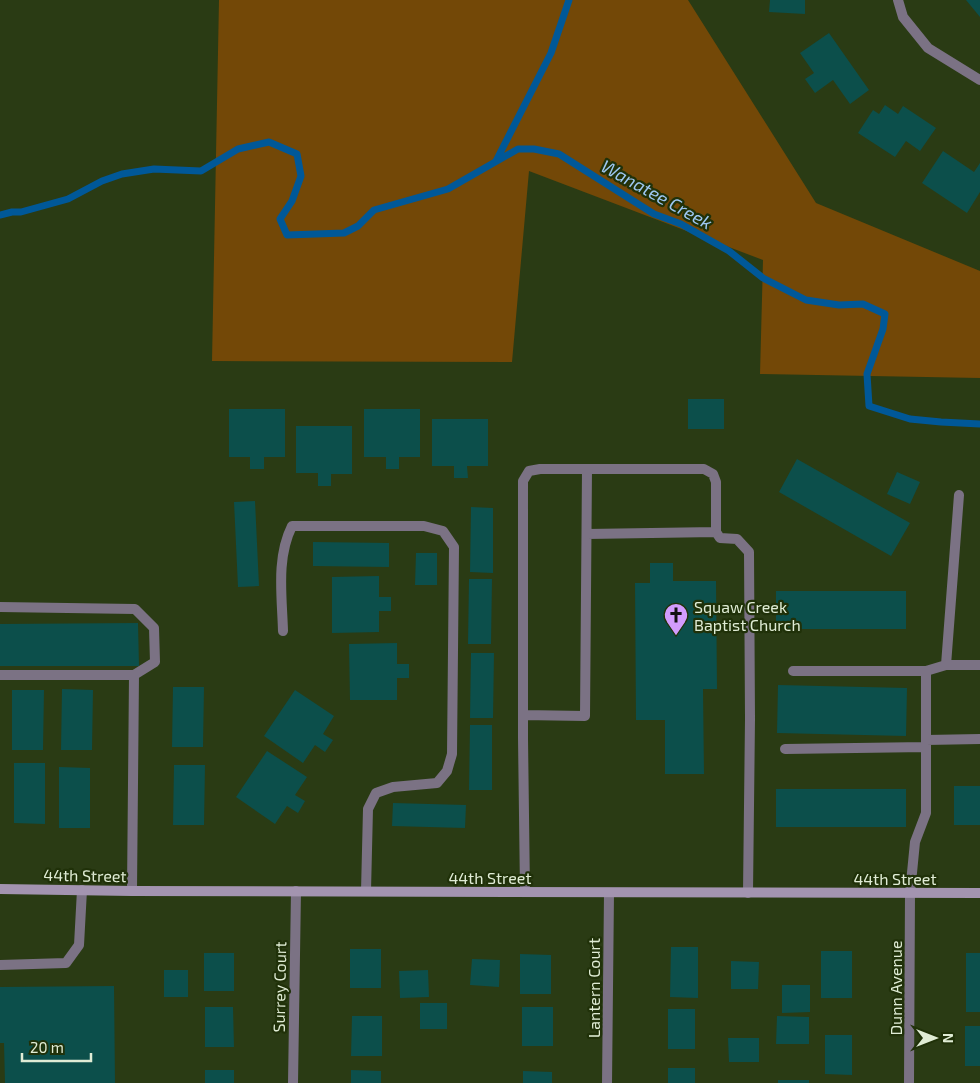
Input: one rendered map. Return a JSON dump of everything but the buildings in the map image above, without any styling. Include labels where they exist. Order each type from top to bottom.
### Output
[{"type":"street","points":[[898,0],[903,17],[928,48],[980,80]]},
{"type":"street","points":[[525,892],[523,481],[529,471],[540,469],[704,469],[713,474],[716,482],[716,532],[720,538],[737,539],[749,552],[748,893]]},
{"type":"street","points":[[523,715],[585,716],[588,469]]},
{"type":"street","points":[[946,665],[959,495]]},
{"type":"street","points":[[283,631],[281,558],[292,526],[424,526],[443,531],[454,547],[452,754],[447,771],[437,783],[393,787],[376,793],[368,809],[366,891]]},
{"type":"street","points":[[587,534],[716,532]]},
{"type":"street","points":[[0,607],[134,609],[154,628],[155,662],[134,675],[0,675]]},
{"type":"street","points":[[793,671],[926,671],[946,665],[980,665]]},
{"type":"street","name":"Dunn Avenue","points":[[909,1083],[910,893],[914,842],[926,813],[926,671]]},
{"type":"street","points":[[132,891],[134,675]]},
{"type":"street","points":[[785,749],[926,744],[980,738]]},
{"type":"street","name":"44th Street","points":[[0,889],[609,893],[980,893]]},
{"type":"street","points":[[0,965],[66,963],[79,944],[82,890]]},
{"type":"street","name":"Surrey Court","points":[[293,1083],[296,891]]},
{"type":"street","name":"Lantern Court","points":[[607,1083],[609,893]]},
{"type":"shaded area","points":[[219,0],[688,0],[816,203],[980,271],[980,378],[760,374],[763,260],[529,171],[512,362],[212,361]]},
{"type":"waterway","points":[[496,161],[551,53],[569,0]]},
{"type":"waterway","name":"Wanatee Creek","points":[[0,215],[21,212],[68,199],[102,181],[122,174],[154,169],[201,171],[238,149],[269,142],[297,154],[301,176],[292,201],[280,219],[287,235],[344,233],[358,226],[374,210],[448,189],[518,149],[534,149],[559,154],[654,214],[681,224],[729,251],[763,278],[806,300],[839,305],[863,304],[885,314],[883,329],[867,374],[869,406],[910,419],[980,424]]},
{"type":"place","name":"Squaw Creek Baptist Church","points":[[676,636]]}]
